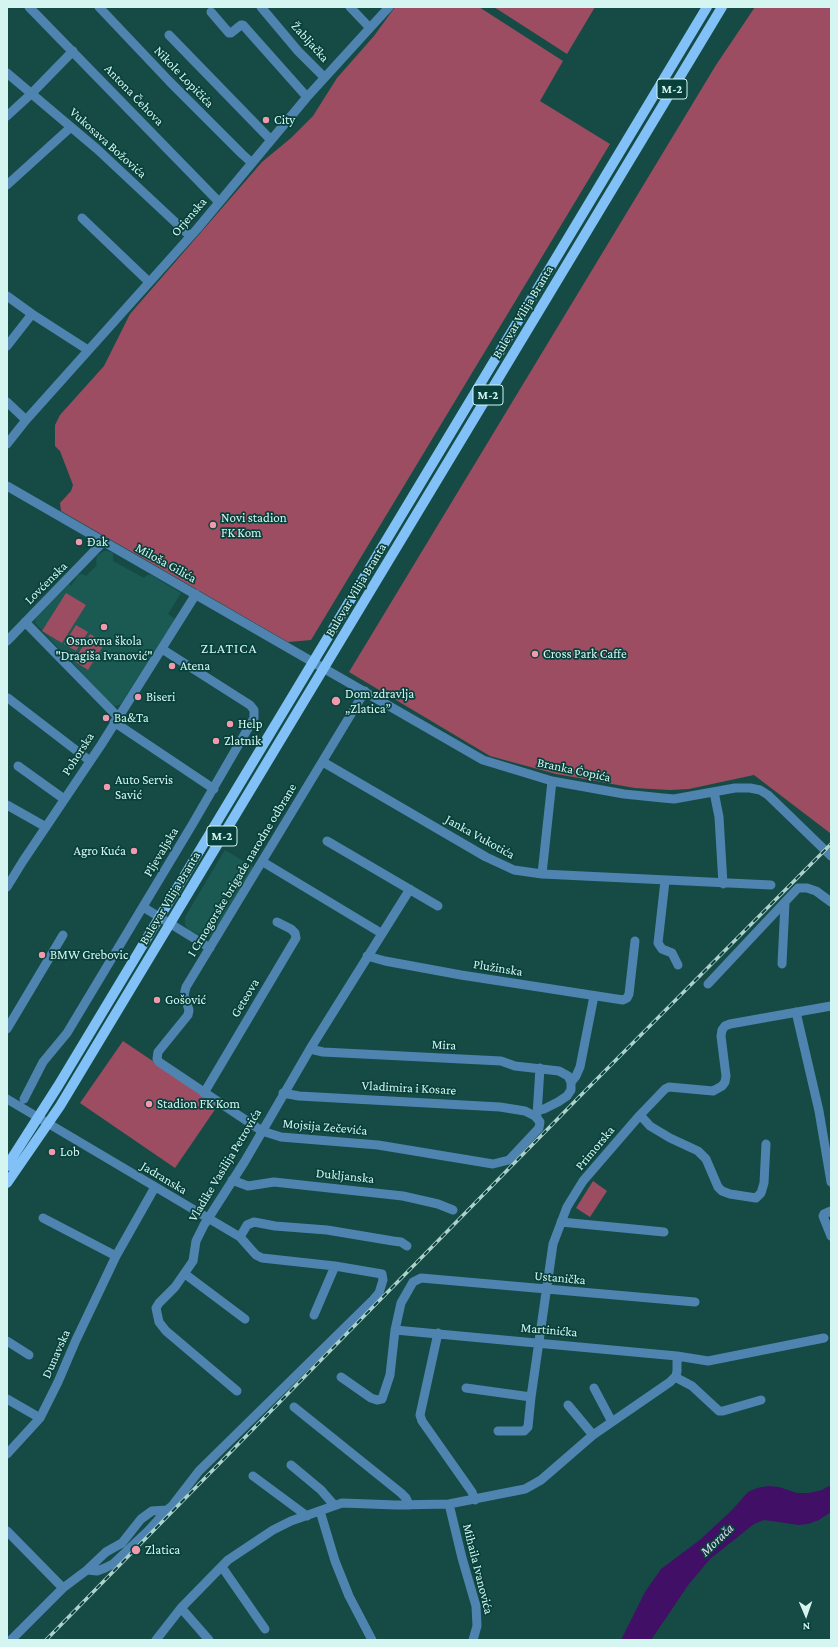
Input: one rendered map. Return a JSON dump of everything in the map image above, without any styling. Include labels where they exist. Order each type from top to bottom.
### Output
[{"type":"main road","name":"Bulevar Vilija Branta","points":[[7,1166],[38,1118],[707,7]]},
{"type":"main road","name":"Bulevar Vilija Branta","points":[[7,1183],[48,1124],[170,924],[722,7]]},
{"type":"street","name":"Antona Čehova","points":[[29,7],[219,202]]},
{"type":"street","name":"Nikole Lopičića","points":[[99,7],[181,93],[252,163]]},
{"type":"street","name":"Žabljačka","points":[[261,7],[298,51],[324,77]]},
{"type":"street","points":[[350,7],[370,28]]},
{"type":"street","name":"Orjenska","points":[[7,444],[26,420],[190,236],[324,77],[388,7]]},
{"type":"street","points":[[210,12],[229,33],[243,25],[307,97]]},
{"type":"street","points":[[169,35],[271,140]]},
{"type":"street","points":[[7,116],[32,94],[73,51]]},
{"type":"street","name":"Vukosava Božovića","points":[[7,72],[71,127],[190,236]]},
{"type":"street","points":[[7,185],[71,127]]},
{"type":"street","points":[[82,218],[149,282]]},
{"type":"street","points":[[7,296],[88,350]]},
{"type":"street","points":[[7,346],[32,314]]},
{"type":"street","points":[[7,402],[26,420]]},
{"type":"street","name":"Miloša Gilića","points":[[7,486],[313,662]]},
{"type":"street","name":"Lovćenska","points":[[7,641],[103,542]]},
{"type":"street","name":"Pohorska","points":[[7,887],[90,761],[196,594]]},
{"type":"street","points":[[25,622],[116,720],[214,788]]},
{"type":"street","name":"Pljevaljska","points":[[24,1098],[43,1062],[66,1032],[143,908],[214,788],[252,722],[255,714],[250,705],[162,649]]},
{"type":"street","name":"Branka Ćopića","points":[[313,662],[483,760],[552,781],[624,794],[674,799],[750,788],[764,792],[768,794],[831,856]]},
{"type":"street","name":"I Crnogorske brigade narodne odbrane","points":[[159,1062],[157,1059],[158,1052],[188,1015],[189,1010],[184,995],[185,990],[365,692]]},
{"type":"street","points":[[8,698],[90,761]]},
{"type":"street","name":"Janka Vukotića","points":[[323,762],[486,857],[514,870],[542,874],[723,884],[771,885]]},
{"type":"street","points":[[18,766],[64,799]]},
{"type":"street","points":[[542,874],[552,781]]},
{"type":"street","points":[[714,792],[719,817],[723,884]]},
{"type":"street","points":[[7,805],[46,827]]},
{"type":"street","points":[[326,841],[438,906]]},
{"type":"street","points":[[263,862],[381,933]]},
{"type":"street","points":[[665,881],[658,943],[662,949],[672,953],[678,965]]},
{"type":"street","points":[[708,984],[798,888],[807,888],[816,891],[831,902]]},
{"type":"street","name":"Vladike Vasilija Petrovića","points":[[237,1391],[176,1341],[159,1322],[156,1312],[158,1305],[185,1274],[193,1261],[196,1241],[208,1219],[262,1131],[283,1093],[381,933],[410,889]]},
{"type":"street","points":[[782,964],[784,903]]},
{"type":"street","points":[[143,908],[210,948]]},
{"type":"street","name":"Geteova","points":[[204,1093],[296,938],[291,929],[277,922]]},
{"type":"street","points":[[7,1029],[63,934]]},
{"type":"street","name":"Plužinska","points":[[367,956],[400,964],[594,996],[626,999],[629,994],[635,942]]},
{"type":"street","points":[[536,1114],[567,1096],[571,1090],[571,1082],[576,1076],[580,1066],[594,996]]},
{"type":"street","name":"Primorska","points":[[498,1431],[526,1430],[528,1427],[530,1397],[540,1342],[553,1244],[571,1200],[583,1181],[640,1115],[666,1088],[713,1091],[722,1086],[725,1082],[726,1076],[721,1036],[722,1030],[725,1026],[831,1006]]},
{"type":"street","points":[[796,1012],[819,1111],[831,1182]]},
{"type":"street","name":"Mira","points":[[310,1050],[323,1052],[501,1061],[515,1066],[559,1071],[568,1076],[571,1082]]},
{"type":"street","name":"Mojsija Zečevića","points":[[159,1062],[262,1131],[281,1137],[378,1145],[488,1163],[499,1163],[509,1160],[539,1128],[540,1122],[536,1114]]},
{"type":"street","points":[[536,1114],[540,1068]]},
{"type":"street","name":"Vladimira i Kosare","points":[[283,1093],[299,1096],[486,1105],[513,1108],[536,1114]]},
{"type":"street","name":"Jadranska","points":[[7,1099],[240,1237],[251,1251],[262,1258],[335,1266],[382,1274],[382,1285],[379,1293],[373,1300],[199,1471],[167,1510]]},
{"type":"street","points":[[640,1115],[650,1126],[670,1138],[698,1151],[706,1159],[718,1187],[722,1191],[730,1194],[756,1198],[761,1193],[764,1183],[766,1144]]},
{"type":"street","name":"Dukljanska","points":[[232,1180],[248,1186],[274,1182],[403,1196],[438,1204],[453,1210]]},
{"type":"street","name":"Dunavska","points":[[7,1454],[40,1418],[116,1256],[155,1187]]},
{"type":"street","points":[[831,1211],[823,1216],[831,1236]]},
{"type":"street","points":[[43,1218],[116,1256]]},
{"type":"street","points":[[240,1237],[247,1225],[254,1222],[275,1226],[327,1230],[401,1242],[407,1246]]},
{"type":"street","points":[[561,1222],[664,1232]]},
{"type":"street","points":[[314,1315],[335,1266]]},
{"type":"street","points":[[185,1274],[245,1319]]},
{"type":"street","name":"Ustanička","points":[[395,1330],[402,1301],[413,1282],[423,1278],[695,1302]]},
{"type":"street","points":[[341,1377],[371,1398],[377,1400],[382,1399],[390,1375],[395,1330]]},
{"type":"street","name":"Martinićka","points":[[395,1330],[540,1342],[677,1356],[708,1361],[824,1338]]},
{"type":"street","points":[[438,1333],[420,1415],[422,1421],[472,1492],[475,1500]]},
{"type":"street","points":[[7,1341],[29,1355]]},
{"type":"street","points":[[156,1640],[181,1608],[228,1560],[264,1535],[283,1525],[334,1505],[347,1503],[409,1505],[449,1504],[518,1491],[536,1484],[593,1435],[675,1377],[677,1371],[677,1356]]},
{"type":"street","points":[[675,1377],[692,1386],[719,1411],[724,1411],[761,1400]]},
{"type":"street","points":[[466,1388],[530,1397]]},
{"type":"street","points":[[594,1388],[612,1422]]},
{"type":"street","points":[[7,1399],[40,1418]]},
{"type":"street","points":[[568,1405],[593,1435]]},
{"type":"street","points":[[294,1407],[401,1493],[406,1498],[409,1505]]},
{"type":"street","points":[[291,1465],[325,1494],[334,1505]]},
{"type":"street","points":[[253,1476],[307,1516]]},
{"type":"street","name":"Mihaila Ivanovića","points":[[449,1504],[462,1558],[476,1606],[477,1626],[473,1640]]},
{"type":"street","points":[[11,1640],[63,1588],[87,1570],[106,1552],[122,1543],[141,1519],[152,1511],[167,1510]]},
{"type":"street","points":[[87,1570],[97,1571],[113,1564],[149,1530],[167,1510]]},
{"type":"street","points":[[320,1511],[338,1568],[349,1596],[372,1640]]},
{"type":"street","points":[[7,1531],[63,1588]]},
{"type":"street","points":[[222,1567],[265,1629]]},
{"type":"street","points":[[181,1608],[209,1640]]},
{"type":"shaded area","points":[[395,7],[479,7],[563,61],[540,101],[610,144],[311,640],[288,642],[61,511],[60,503],[71,491],[73,485],[60,451],[55,446],[55,425],[60,415],[104,366],[130,314],[262,162],[291,138],[313,116],[337,78],[374,36]]},
{"type":"shaded area","points":[[494,7],[595,7],[567,54]]},
{"type":"shaded area","points":[[755,7],[831,7],[830,833],[754,775],[689,789],[670,790],[635,788],[556,774],[490,756],[349,672],[716,65]]},
{"type":"shaded area","name":"Osnovna škola \"Dragiša Ivanović\"","points":[[104,551],[113,553],[113,561],[144,578],[147,575],[151,575],[181,593],[168,614],[175,619],[121,704],[116,706],[112,705],[35,623],[36,618],[69,584],[71,586],[78,575],[82,574],[86,576],[97,565],[97,556]]},
{"type":"shaded area","points":[[66,593],[86,605],[62,643],[42,631]]},
{"type":"shaded area","points":[[76,625],[88,632],[76,651],[64,644]]},
{"type":"shaded area","points":[[90,634],[105,643],[88,670],[74,661]]},
{"type":"shaded area","points":[[225,850],[255,868],[214,936],[205,938],[188,929],[185,925],[185,917]]},
{"type":"shaded area","name":"Stadion FK Kom","points":[[123,1041],[218,1105],[175,1168],[80,1103]]},
{"type":"shaded area","points":[[593,1181],[607,1191],[590,1217],[576,1208]]},
{"type":"water","name":"Morača","points":[[831,1485],[831,1512],[819,1520],[808,1524],[799,1525],[764,1520],[754,1524],[710,1559],[689,1584],[651,1640],[621,1640],[645,1592],[661,1569],[701,1539],[732,1510],[748,1492],[757,1488],[768,1486],[779,1487],[797,1493],[809,1493],[822,1490]]},
{"type":"railway","points":[[46,1640],[588,1088],[831,844]]},
{"type":"place","name":"City","points":[[266,120]]},
{"type":"place","name":"Novi stadion FK Kom","points":[[213,525]]},
{"type":"place","name":"Đak","points":[[79,542]]},
{"type":"place","name":"Osnovna škola \"Dragiša Ivanović\"","points":[[104,627]]},
{"type":"place","name":"Cross Park Caffe","points":[[535,654]]},
{"type":"place","name":"Atena","points":[[172,666]]},
{"type":"place","name":"Biseri","points":[[138,697]]},
{"type":"place","name":"Dom zdravlja „Zlatica”","points":[[336,701]]},
{"type":"place","name":"Ba&Ta","points":[[106,718]]},
{"type":"place","name":"Help","points":[[230,724]]},
{"type":"place","name":"Zlatnik","points":[[216,741]]},
{"type":"place","name":"Auto Servis Savić","points":[[107,787]]},
{"type":"place","name":"Agro Kuća","points":[[134,851]]},
{"type":"place","name":"BMW Grebovic","points":[[42,955]]},
{"type":"place","name":"Gošović","points":[[157,1000]]},
{"type":"place","name":"Stadion FK Kom","points":[[149,1104]]},
{"type":"place","name":"Lob","points":[[52,1152]]},
{"type":"place","name":"Zlatica","points":[[136,1550]]},
{"type":"district","name":"ZLATICA","points":[[229,649]]}]
